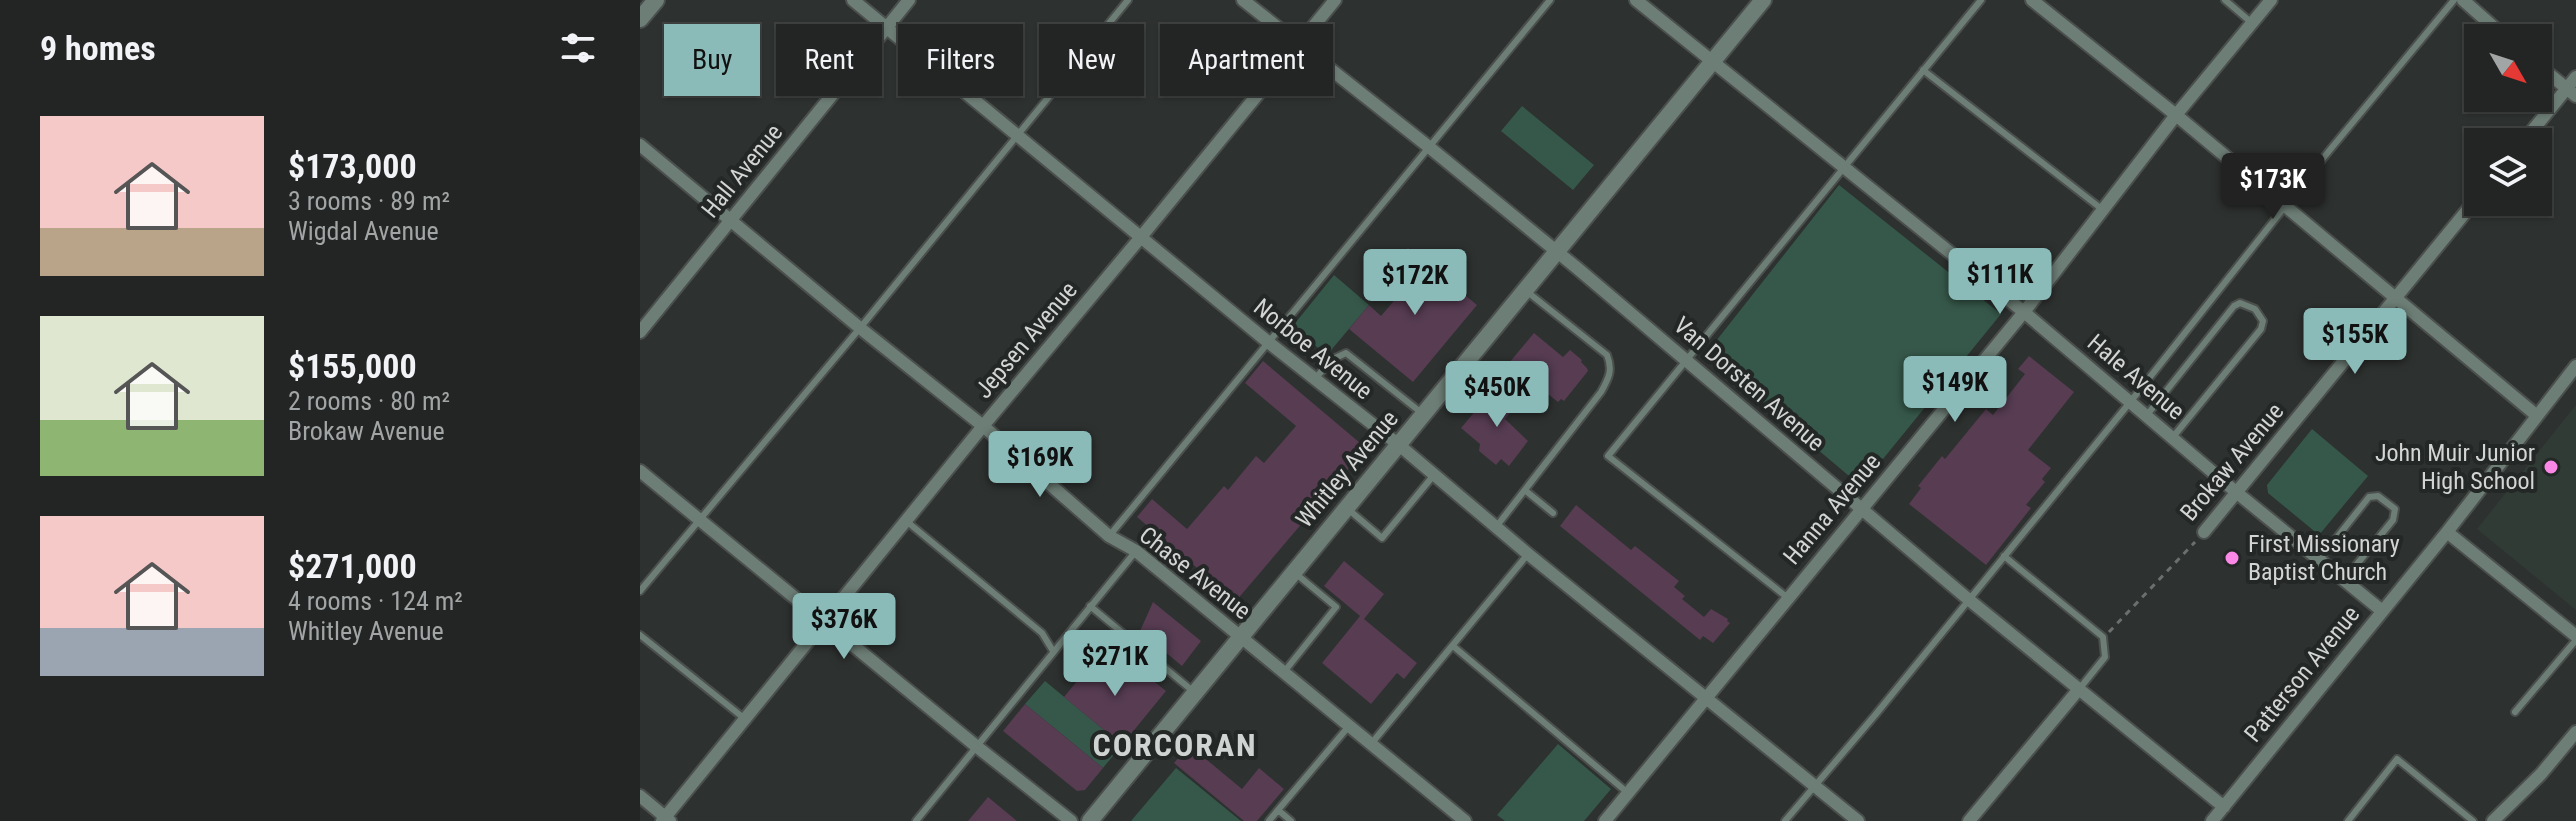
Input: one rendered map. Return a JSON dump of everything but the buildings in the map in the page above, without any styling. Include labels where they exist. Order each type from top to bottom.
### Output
[{"type":"street","points":[[640,19],[656,0]]},
{"type":"street","name":"Norboe Avenue","points":[[853,0],[1858,821]]},
{"type":"street","name":"Hall Avenue","points":[[640,332],[909,0]]},
{"type":"street","name":"Van Dorsten Avenue","points":[[1243,0],[1273,24]]},
{"type":"street","name":"Jepsen Avenue","points":[[1316,24],[1335,0]]},
{"type":"street","name":"Hale Avenue","points":[[1636,0],[2024,312],[2381,610]]},
{"type":"street","name":"Whitley Avenue","points":[[1090,821],[1763,0]]},
{"type":"street","points":[[2032,0],[2176,115],[2536,415]]},
{"type":"street","name":"Hanna Avenue","points":[[1605,821],[2024,312],[2176,115],[2271,0]]},
{"type":"street","points":[[2463,0],[2490,24]]},
{"type":"street","name":"Van Dorsten Avenue","points":[[1333,72],[1687,359],[1968,599],[2224,807]]},
{"type":"street","points":[[2552,76],[2571,92]]},
{"type":"street","points":[[2536,128],[2571,92],[2576,77]]},
{"type":"street","name":"Jepsen Avenue","points":[[666,820],[905,520],[1257,96]]},
{"type":"street","name":"Chase Avenue","points":[[640,145],[983,426],[1109,536],[1136,551],[1465,821]]},
{"type":"street","name":"Brokaw Avenue","points":[[2204,532],[2464,214]]},
{"type":"street","name":"Patterson Avenue","points":[[2212,821],[2447,532],[2576,366]]},
{"type":"street","points":[[640,471],[1071,821]]},
{"type":"street","points":[[2447,532],[2576,638]]},
{"type":"street","points":[[1969,821],[2079,689]]},
{"type":"street","points":[[2493,821],[2541,774],[2576,732]]},
{"type":"street","points":[[640,796],[666,820]]},
{"type":"lane","points":[[640,591],[1128,0]]},
{"type":"lane","points":[[1109,536],[1550,0]]},
{"type":"lane","points":[[1788,598],[1608,456],[1981,0]]},
{"type":"lane","points":[[2225,0],[2252,23]]},
{"type":"lane","points":[[1785,821],[1876,714],[2454,0]]},
{"type":"lane","points":[[1923,70],[2103,210]]},
{"type":"lane","points":[[1496,527],[1601,392],[1609,378],[1611,366],[1607,355],[1525,290]]},
{"type":"lane","points":[[2147,415],[2234,306],[2240,303],[2255,309],[2263,321],[2261,329],[2173,437]]},
{"type":"lane","points":[[1315,379],[1331,360],[1346,353],[1423,414]]},
{"type":"lane","points":[[1346,507],[1382,538],[1434,475]]},
{"type":"lane","points":[[1526,491],[1553,513]]},
{"type":"lane","points":[[2319,560],[2369,497],[2378,496],[2395,509],[2393,520],[2344,580]]},
{"type":"lane","points":[[905,520],[1042,633],[1053,651]]},
{"type":"lane","points":[[916,821],[1136,551]]},
{"type":"lane","points":[[1371,744],[1528,554]]},
{"type":"lane","points":[[2004,556],[2103,637],[2105,657],[2079,689]]},
{"type":"lane","points":[[1284,672],[1336,607],[1293,571]]},
{"type":"lane","points":[[1090,606],[1194,692]]},
{"type":"lane","points":[[640,635],[745,719]]},
{"type":"lane","points":[[2515,712],[2576,638]]},
{"type":"lane","points":[[1453,646],[1628,793]]},
{"type":"lane","points":[[1269,821],[1349,726]]},
{"type":"lane","points":[[2348,821],[2397,759],[2473,821]]},
{"type":"lane","points":[[1278,810],[1291,821]]},
{"type":"path","name":"Brokaw Avenue","points":[[2103,637],[2123,620],[2204,532]]},
{"type":"shaded area","name":"John Muir Junior High School","points":[[2576,405],[2576,610],[2477,529]]},
{"type":"green space","points":[[1522,106],[1594,165],[1573,190],[1501,131]]},
{"type":"green space","points":[[1839,185],[2001,314],[1861,486],[1705,355]]},
{"type":"green space","points":[[1334,275],[1369,305],[1327,355],[1292,327]]},
{"type":"green space","points":[[2312,429],[2368,476],[2319,535],[2268,493],[2267,485]]},
{"type":"green space","points":[[1045,681],[1122,745],[1103,768],[1025,704]]},
{"type":"green space","points":[[1558,744],[1611,789],[1584,821],[1505,821],[1497,815]]},
{"type":"green space","points":[[1176,768],[1241,821],[1131,821]]},
{"type":"place","name":"John Muir Junior High School","points":[[2551,467]]},
{"type":"place","name":"First Missionary Baptist Church","points":[[2232,558]]},
{"type":"district","name":"CORCORAN","points":[[1175,745]]}]
